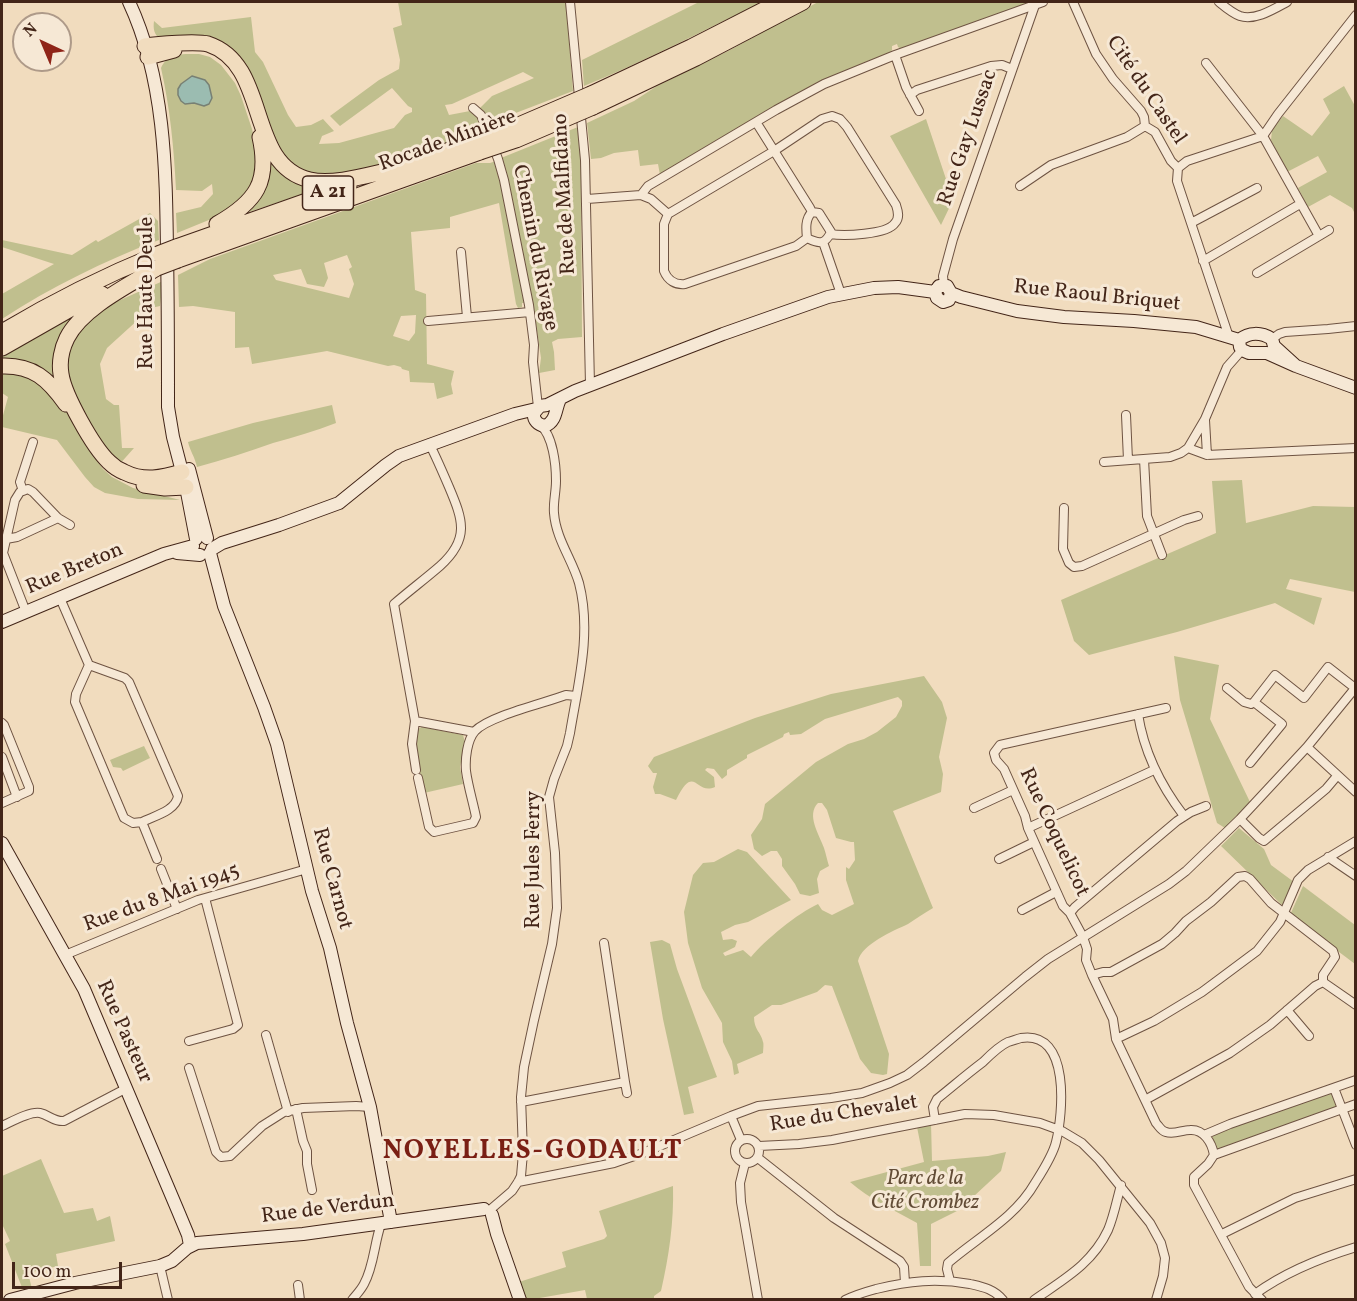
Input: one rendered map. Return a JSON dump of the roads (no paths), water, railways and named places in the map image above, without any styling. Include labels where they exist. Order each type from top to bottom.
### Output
[{"type":"highway","name":"Rocade Minière","points":[[592,101],[779,2]]},
{"type":"highway","name":"Rocade Minière","points":[[177,253],[480,146],[507,130],[592,101],[696,58],[803,2]]},
{"type":"highway","points":[[150,51],[192,43],[208,44],[232,59],[248,84],[272,152],[283,165],[299,176],[315,181],[332,181],[400,168]]},
{"type":"highway","points":[[150,51],[196,49],[213,54],[225,62],[237,76],[251,111],[260,137],[264,161],[259,185],[246,205],[177,253]]},
{"type":"highway","name":"Rocade Minière","points":[[2,332],[71,293],[103,278],[158,261],[262,215],[400,168],[480,146]]},
{"type":"highway","points":[[158,261],[81,318],[67,337],[63,347],[60,372],[68,397],[96,446],[114,467],[143,478],[153,479],[182,472]]},
{"type":"highway","name":"Rocade Minière","points":[[2,348],[158,261]]},
{"type":"highway","points":[[2,366],[21,367],[44,379],[65,402],[98,457],[119,476],[165,488],[190,487]]},
{"type":"main road","points":[[129,2],[150,51]]},
{"type":"main road","points":[[136,2],[150,51]]},
{"type":"main road","name":"Rue Haute Deule","points":[[150,51],[159,105],[167,198],[168,407],[182,472],[200,511],[206,545]]},
{"type":"main road","name":"Rue Haute Deule","points":[[150,51],[167,124],[170,165],[174,290],[172,384],[174,406],[190,487],[206,545]]},
{"type":"main road","name":"Rue Raoul Briquet","points":[[430,445],[520,413],[543,414],[568,394],[723,334],[841,294],[874,288],[944,290],[961,297],[1028,313],[1196,327],[1237,342],[1253,354],[1271,346],[1258,334],[1246,336],[1237,342]]},
{"type":"main road","points":[[1271,346],[1296,366],[1356,388]]},
{"type":"main road","name":"Rue Breton","points":[[2,622],[164,554],[279,525],[339,503],[394,459],[430,445]]},
{"type":"main road","name":"Rue Carnot","points":[[206,545],[224,606],[277,744],[312,891],[330,948],[347,1023],[370,1107],[386,1223]]},
{"type":"main road","name":"Rue Pasteur","points":[[2,843],[84,989],[188,1235],[190,1245]]},
{"type":"main road","points":[[485,1213],[496,1234],[520,1299]]},
{"type":"main road","name":"Rue de Verdun","points":[[190,1245],[485,1213]]},
{"type":"main road","points":[[10,1299],[160,1266],[172,1261],[190,1245]]},
{"type":"street","name":"Rue de Malfidano","points":[[570,2],[585,160],[590,385]]},
{"type":"street","name":"Cité du Castel","points":[[1073,2],[1096,54],[1113,79],[1141,111],[1146,126],[1155,132],[1171,161],[1178,168],[1176,181],[1203,261],[1237,342]]},
{"type":"street","points":[[1219,2],[1237,15],[1244,17],[1259,15],[1287,2]]},
{"type":"street","points":[[641,195],[648,186],[824,84],[895,55],[1039,3]]},
{"type":"street","name":"Rue Gay Lussac","points":[[944,290],[943,276],[953,239],[1012,69],[1039,3]]},
{"type":"street","points":[[1178,168],[1187,161],[1263,136],[1356,15]]},
{"type":"street","points":[[895,55],[910,95],[919,111]]},
{"type":"street","points":[[1206,63],[1263,136],[1319,236]]},
{"type":"street","points":[[910,95],[917,90],[991,66],[1002,65],[1012,69]]},
{"type":"street","name":"Chemin du Rivage","points":[[473,108],[481,115],[501,170],[530,312],[534,345],[533,362],[543,414]]},
{"type":"street","points":[[807,238],[796,246],[685,284],[672,281],[664,271],[664,224],[668,214],[774,151],[822,119],[831,116],[847,126],[896,205],[898,214],[896,222],[890,229],[839,236],[830,234]]},
{"type":"street","points":[[756,122],[812,212]]},
{"type":"street","points":[[1020,186],[1051,165],[1127,137],[1146,126]]},
{"type":"street","points":[[1191,223],[1257,188]]},
{"type":"street","points":[[587,200],[641,195],[651,199],[668,214]]},
{"type":"street","points":[[1203,261],[1300,204]]},
{"type":"street","points":[[807,238],[814,242],[823,242],[831,232],[819,213],[812,212]]},
{"type":"street","points":[[807,238],[808,216],[812,212]]},
{"type":"street","points":[[1257,273],[1329,230]]},
{"type":"street","points":[[823,242],[841,294]]},
{"type":"street","points":[[461,252],[467,317]]},
{"type":"street","points":[[428,321],[530,312]]},
{"type":"street","points":[[1271,346],[1279,334],[1286,332],[1356,326]]},
{"type":"street","points":[[1104,462],[1170,458],[1188,448],[1205,419],[1237,342]]},
{"type":"street","name":"Rue Jules Ferry","points":[[518,1182],[522,1166],[521,1102],[524,1067],[552,944],[557,908],[555,854],[549,797],[567,746],[584,644],[583,607],[578,580],[555,522],[555,461],[543,414]]},
{"type":"street","points":[[1126,415],[1128,460]]},
{"type":"street","points":[[1205,419],[1208,455]]},
{"type":"street","points":[[23,491],[20,482],[33,442]]},
{"type":"street","points":[[430,445],[461,515],[462,529],[451,554],[394,604],[415,721],[412,744],[429,827],[434,832],[474,823],[476,817],[466,773],[469,744],[474,732],[482,725],[508,714],[566,695],[576,696]]},
{"type":"street","points":[[1188,448],[1208,455],[1356,448]]},
{"type":"street","points":[[1144,459],[1147,516],[1162,555]]},
{"type":"street","points":[[26,612],[3,553],[15,501],[20,492],[28,489],[58,518],[70,525]]},
{"type":"street","points":[[1064,508],[1063,549],[1069,563],[1074,567],[1082,566],[1184,520],[1198,516]]},
{"type":"street","points":[[6,539],[17,537],[58,518]]},
{"type":"street","points":[[60,598],[89,665],[125,678],[129,682],[178,796],[177,803],[173,807],[142,822],[133,823],[124,818],[75,702],[76,694],[89,665]]},
{"type":"street","points":[[485,1213],[512,1191],[518,1182],[614,1163],[758,1106],[848,1096],[890,1083],[907,1075],[1041,964],[1186,871],[1240,819],[1307,747],[1355,687],[1328,667],[1304,698],[1275,675],[1251,704],[1247,704],[1227,688]]},
{"type":"street","points":[[1347,697],[1356,705]]},
{"type":"street","points":[[1250,763],[1282,724],[1254,702]]},
{"type":"street","points":[[1166,708],[1138,714],[1140,728],[1154,770],[1184,816]]},
{"type":"street","name":"Rue Coquelicot","points":[[1138,714],[1000,745],[994,753],[1025,816],[1056,892],[1083,938],[1087,949],[1086,960],[1113,1019],[1116,1039],[1156,1123],[1168,1133],[1190,1130],[1204,1135]]},
{"type":"street","points":[[415,721],[474,732]]},
{"type":"street","points":[[2,723],[30,787],[29,791],[2,803]]},
{"type":"street","points":[[1307,747],[1356,792]]},
{"type":"street","points":[[2,758],[17,797]]},
{"type":"street","points":[[1028,828],[1154,770]]},
{"type":"street","points":[[1240,819],[1264,841],[1326,789],[1337,776]]},
{"type":"street","points":[[974,808],[1013,790]]},
{"type":"street","points":[[1070,913],[1184,816],[1206,806]]},
{"type":"street","points":[[142,822],[157,859]]},
{"type":"street","points":[[1116,1039],[1154,1021],[1218,982],[1257,951],[1280,922],[1298,880],[1308,870],[1356,841]]},
{"type":"street","points":[[999,859],[1034,842]]},
{"type":"street","points":[[1328,857],[1356,876]]},
{"type":"street","points":[[161,869],[177,909]]},
{"type":"street","name":"Rue du 8 Mai 1945","points":[[65,955],[205,898],[307,869]]},
{"type":"street","points":[[1092,975],[1112,972],[1162,944],[1185,921],[1211,902],[1238,877],[1245,876],[1271,903],[1333,951],[1335,957],[1323,975],[1323,982]]},
{"type":"street","points":[[1022,910],[1056,892]]},
{"type":"street","points":[[189,1041],[233,1029],[238,1025],[205,898]]},
{"type":"street","points":[[604,943],[627,1093]]},
{"type":"street","points":[[1323,982],[1356,1005]]},
{"type":"street","points":[[1145,1100],[1230,1053],[1270,1025],[1315,986],[1323,982]]},
{"type":"street","points":[[1287,1010],[1309,1036]]},
{"type":"street","points":[[266,1035],[307,1151],[312,1190]]},
{"type":"street","name":"Rue du Chevalet","points":[[935,1120],[933,1107],[936,1099],[1007,1042],[1023,1038],[1037,1039],[1049,1047],[1056,1059],[1060,1074],[1062,1095],[1058,1130]]},
{"type":"street","points":[[189,1068],[216,1152],[221,1157],[230,1156],[262,1126],[292,1110],[370,1107]]},
{"type":"street","points":[[1214,1155],[1213,1148],[1204,1135],[1356,1080]]},
{"type":"street","points":[[521,1102],[625,1082]]},
{"type":"street","points":[[2,1126],[32,1113],[40,1113],[58,1122],[64,1121],[127,1088]]},
{"type":"street","points":[[1334,1088],[1356,1145]]},
{"type":"street","points":[[1356,1104],[1214,1155],[1194,1177],[1194,1185],[1249,1287],[1258,1297],[1267,1285],[1325,1256],[1356,1246]]},
{"type":"street","name":"Rue du Chevalet","points":[[759,1146],[832,1140],[965,1114],[994,1115],[1040,1123],[1082,1143],[1108,1169],[1150,1223],[1161,1243],[1165,1258],[1160,1299]]},
{"type":"street","points":[[731,1116],[741,1140]]},
{"type":"street","points":[[950,1281],[948,1263],[1006,1218],[1035,1184],[1056,1145],[1058,1130]]},
{"type":"street","points":[[741,1140],[753,1140],[759,1146],[758,1158],[752,1163],[738,1160],[735,1153],[736,1146],[741,1140]]},
{"type":"street","points":[[758,1158],[834,1218],[900,1261],[904,1267],[905,1283]]},
{"type":"street","points":[[744,1163],[740,1183],[741,1202],[758,1299]]},
{"type":"street","points":[[1222,1234],[1295,1198],[1356,1179]]},
{"type":"street","points":[[1034,1299],[1075,1271],[1093,1255],[1108,1229],[1121,1185]]},
{"type":"street","points":[[352,1299],[363,1286],[368,1275],[376,1236],[386,1223]]},
{"type":"street","points":[[160,1266],[168,1299]]},
{"type":"street","points":[[845,1299],[905,1283],[950,1281],[985,1287],[996,1292],[1003,1299]]},
{"type":"street","points":[[298,1285],[300,1299]]},
{"type":"water","points":[[192,76],[205,80],[209,85],[212,98],[209,104],[204,106],[194,103],[185,104],[181,101],[178,89]]},
{"type":"district","name":"NOYELLES-GODAULT","points":[[533,1153]]},
{"type":"park label","name":"Parc de la Cité Crombez","points":[[925,1192]]}]
